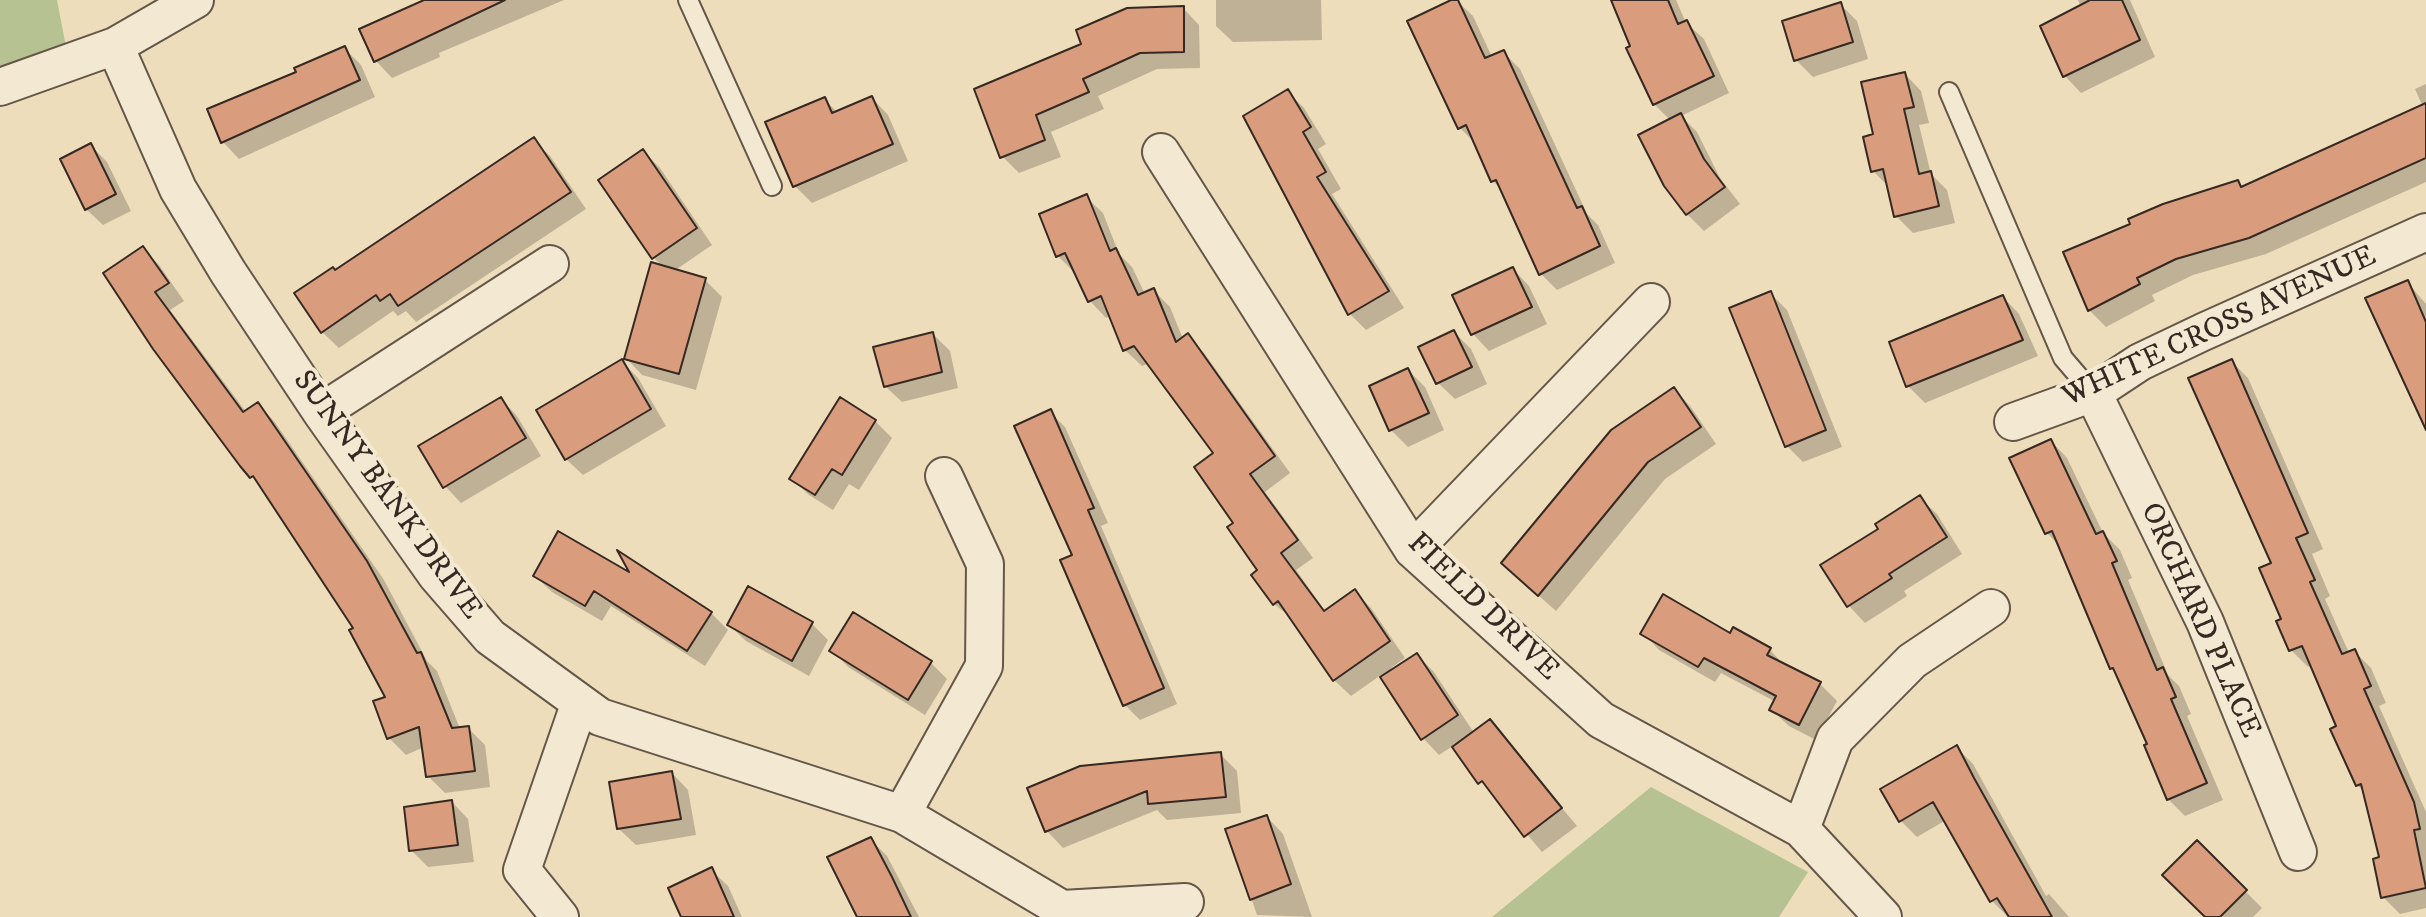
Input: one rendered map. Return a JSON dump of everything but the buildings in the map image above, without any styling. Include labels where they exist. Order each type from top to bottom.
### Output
[{"type":"street","points":[[0,87],[115,46],[195,0]]},
{"type":"street","name":"SUNNY BANK DRIVE","points":[[115,46],[178,189],[228,272],[321,412],[437,576],[490,637],[579,705],[600,717],[902,814],[1062,913],[1185,902]]},
{"type":"street","name":"FIELD DRIVE","points":[[1161,152],[1413,550],[1601,720],[1801,829],[1883,917]]},
{"type":"street","name":"WHITE CROSS AVENUE","points":[[2013,422],[2093,393],[2140,362],[2177,344],[2426,232]]},
{"type":"street","points":[[321,412],[550,264]]},
{"type":"street","points":[[1413,550],[1651,302]]},
{"type":"street","name":"ORCHARD PLACE","points":[[2093,393],[2205,622],[2298,852]]},
{"type":"street","points":[[902,814],[984,666],[985,564],[944,476]]},
{"type":"street","points":[[1801,829],[1835,739],[1912,661],[1991,608]]},
{"type":"street","points":[[560,917],[509,874],[579,705]]},
{"type":"lane","points":[[688,0],[772,186]]},
{"type":"lane","points":[[1949,92],[2063,358],[2093,393]]},
{"type":"green space","points":[[0,0],[57,0],[66,47],[0,70]]},
{"type":"green space","points":[[1651,787],[1808,872],[1779,917],[1492,917]]}]
